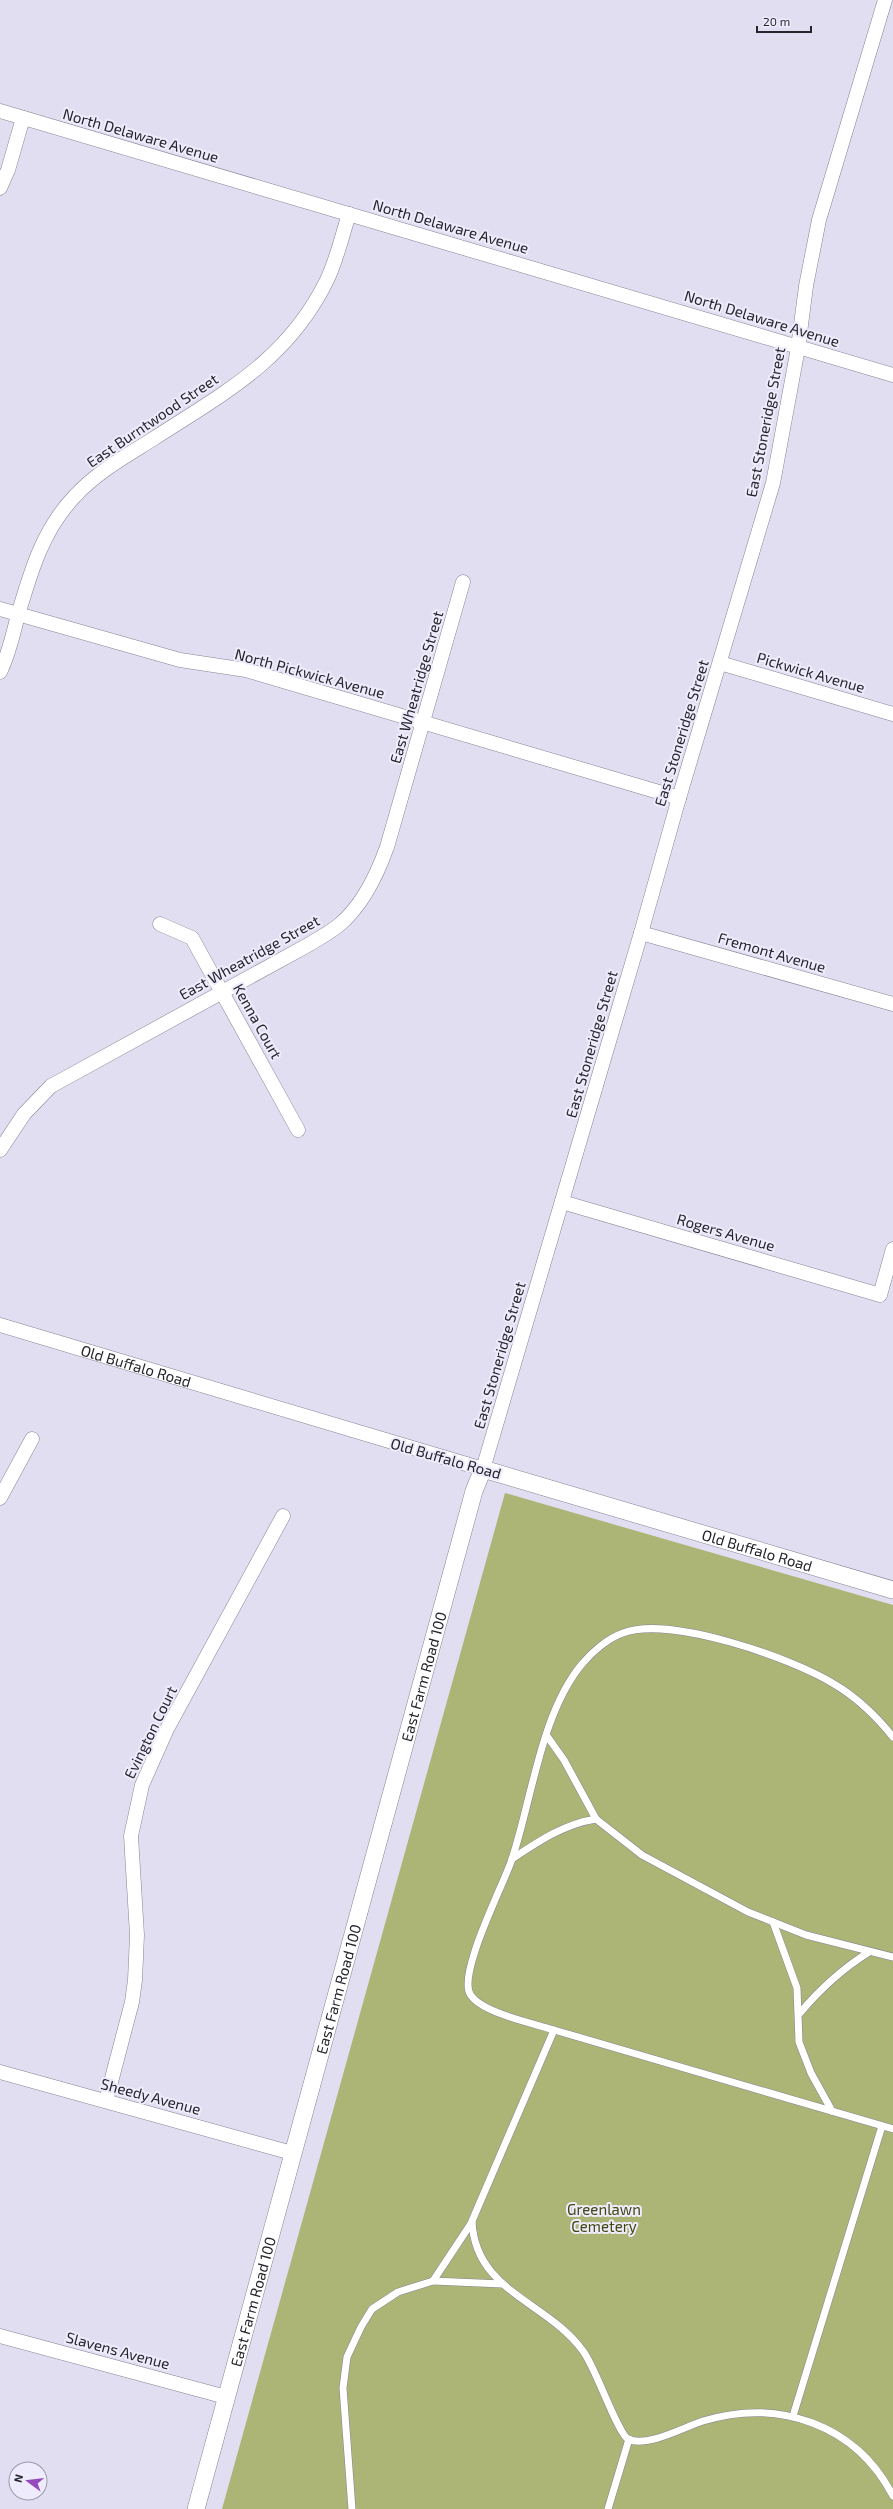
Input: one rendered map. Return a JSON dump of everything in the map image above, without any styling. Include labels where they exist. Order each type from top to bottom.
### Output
[{"type":"street","name":"East Stoneridge Street","points":[[483,1469],[641,933],[678,798],[720,663],[773,483],[798,348],[806,286],[819,220],[885,0]]},
{"type":"street","name":"North Delaware Avenue","points":[[0,111],[893,375]]},
{"type":"street","points":[[0,188],[8,170],[23,118]]},
{"type":"street","name":"East Burntwood Street","points":[[0,672],[37,556],[46,537],[75,495],[102,472],[250,376],[266,362],[295,331],[327,279],[349,214]]},
{"type":"street","name":"East Wheatridge Street","points":[[0,1150],[24,1114],[51,1086],[308,945],[335,928],[364,895],[381,864],[424,722],[463,582]]},
{"type":"street","name":"North Pickwick Avenue","points":[[0,609],[180,660],[246,670],[678,798]]},
{"type":"street","name":"Pickwick Avenue","points":[[720,663],[893,714]]},
{"type":"street","name":"Kenna Court","points":[[160,924],[192,938],[223,991],[298,1130]]},
{"type":"street","name":"Fremont Avenue","points":[[641,933],[893,1004]]},
{"type":"street","name":"Rogers Avenue","points":[[562,1202],[880,1295],[893,1249]]},
{"type":"street","name":"Old Buffalo Road","points":[[0,1325],[893,1590]]},
{"type":"street","points":[[0,1498],[32,1439]]},
{"type":"street","name":"East Farm Road 100","points":[[196,2509],[292,2152],[474,1491],[483,1469]]},
{"type":"street","name":"Evington Court","points":[[106,2101],[132,2002],[135,1980],[137,1935],[131,1836],[142,1785],[167,1729],[283,1516]]},
{"type":"street","name":"Sheedy Avenue","points":[[0,2072],[292,2152]]},
{"type":"street","name":"Slavens Avenue","points":[[0,2336],[226,2397]]},
{"type":"lane","points":[[893,1737],[860,1702],[833,1683],[750,1649],[705,1635],[658,1628],[624,1632],[601,1645],[583,1662],[564,1687],[529,1792],[512,1859],[489,1913],[473,1960],[468,1982],[470,1994],[479,2004],[492,2010],[554,2030],[893,2129]]},
{"type":"lane","points":[[547,1736],[564,1760],[596,1819],[642,1855],[748,1912],[806,1935],[893,1957]]},
{"type":"lane","points":[[512,1859],[547,1835],[579,1821],[596,1819]]},
{"type":"lane","points":[[773,1922],[795,1981],[800,2013],[799,2042],[811,2074],[832,2111]]},
{"type":"lane","points":[[800,2013],[822,1987],[852,1963],[869,1952]]},
{"type":"lane","points":[[433,2282],[472,2221],[554,2030]]},
{"type":"lane","points":[[793,2416],[882,2126]]},
{"type":"lane","points":[[472,2221],[473,2238],[477,2252],[486,2268],[502,2284],[560,2326],[583,2351],[600,2383],[623,2435],[629,2439],[651,2440],[728,2414],[755,2411],[793,2416],[824,2428],[842,2439],[864,2456],[883,2476],[893,2496]]},
{"type":"lane","points":[[352,2509],[343,2388],[347,2357],[372,2309],[398,2292],[433,2282],[502,2284]]},
{"type":"lane","points":[[608,2509],[629,2439]]},
{"type":"green space","name":"Greenlawn Cemetery","points":[[505,1493],[893,1605],[893,2509],[222,2509]]}]
